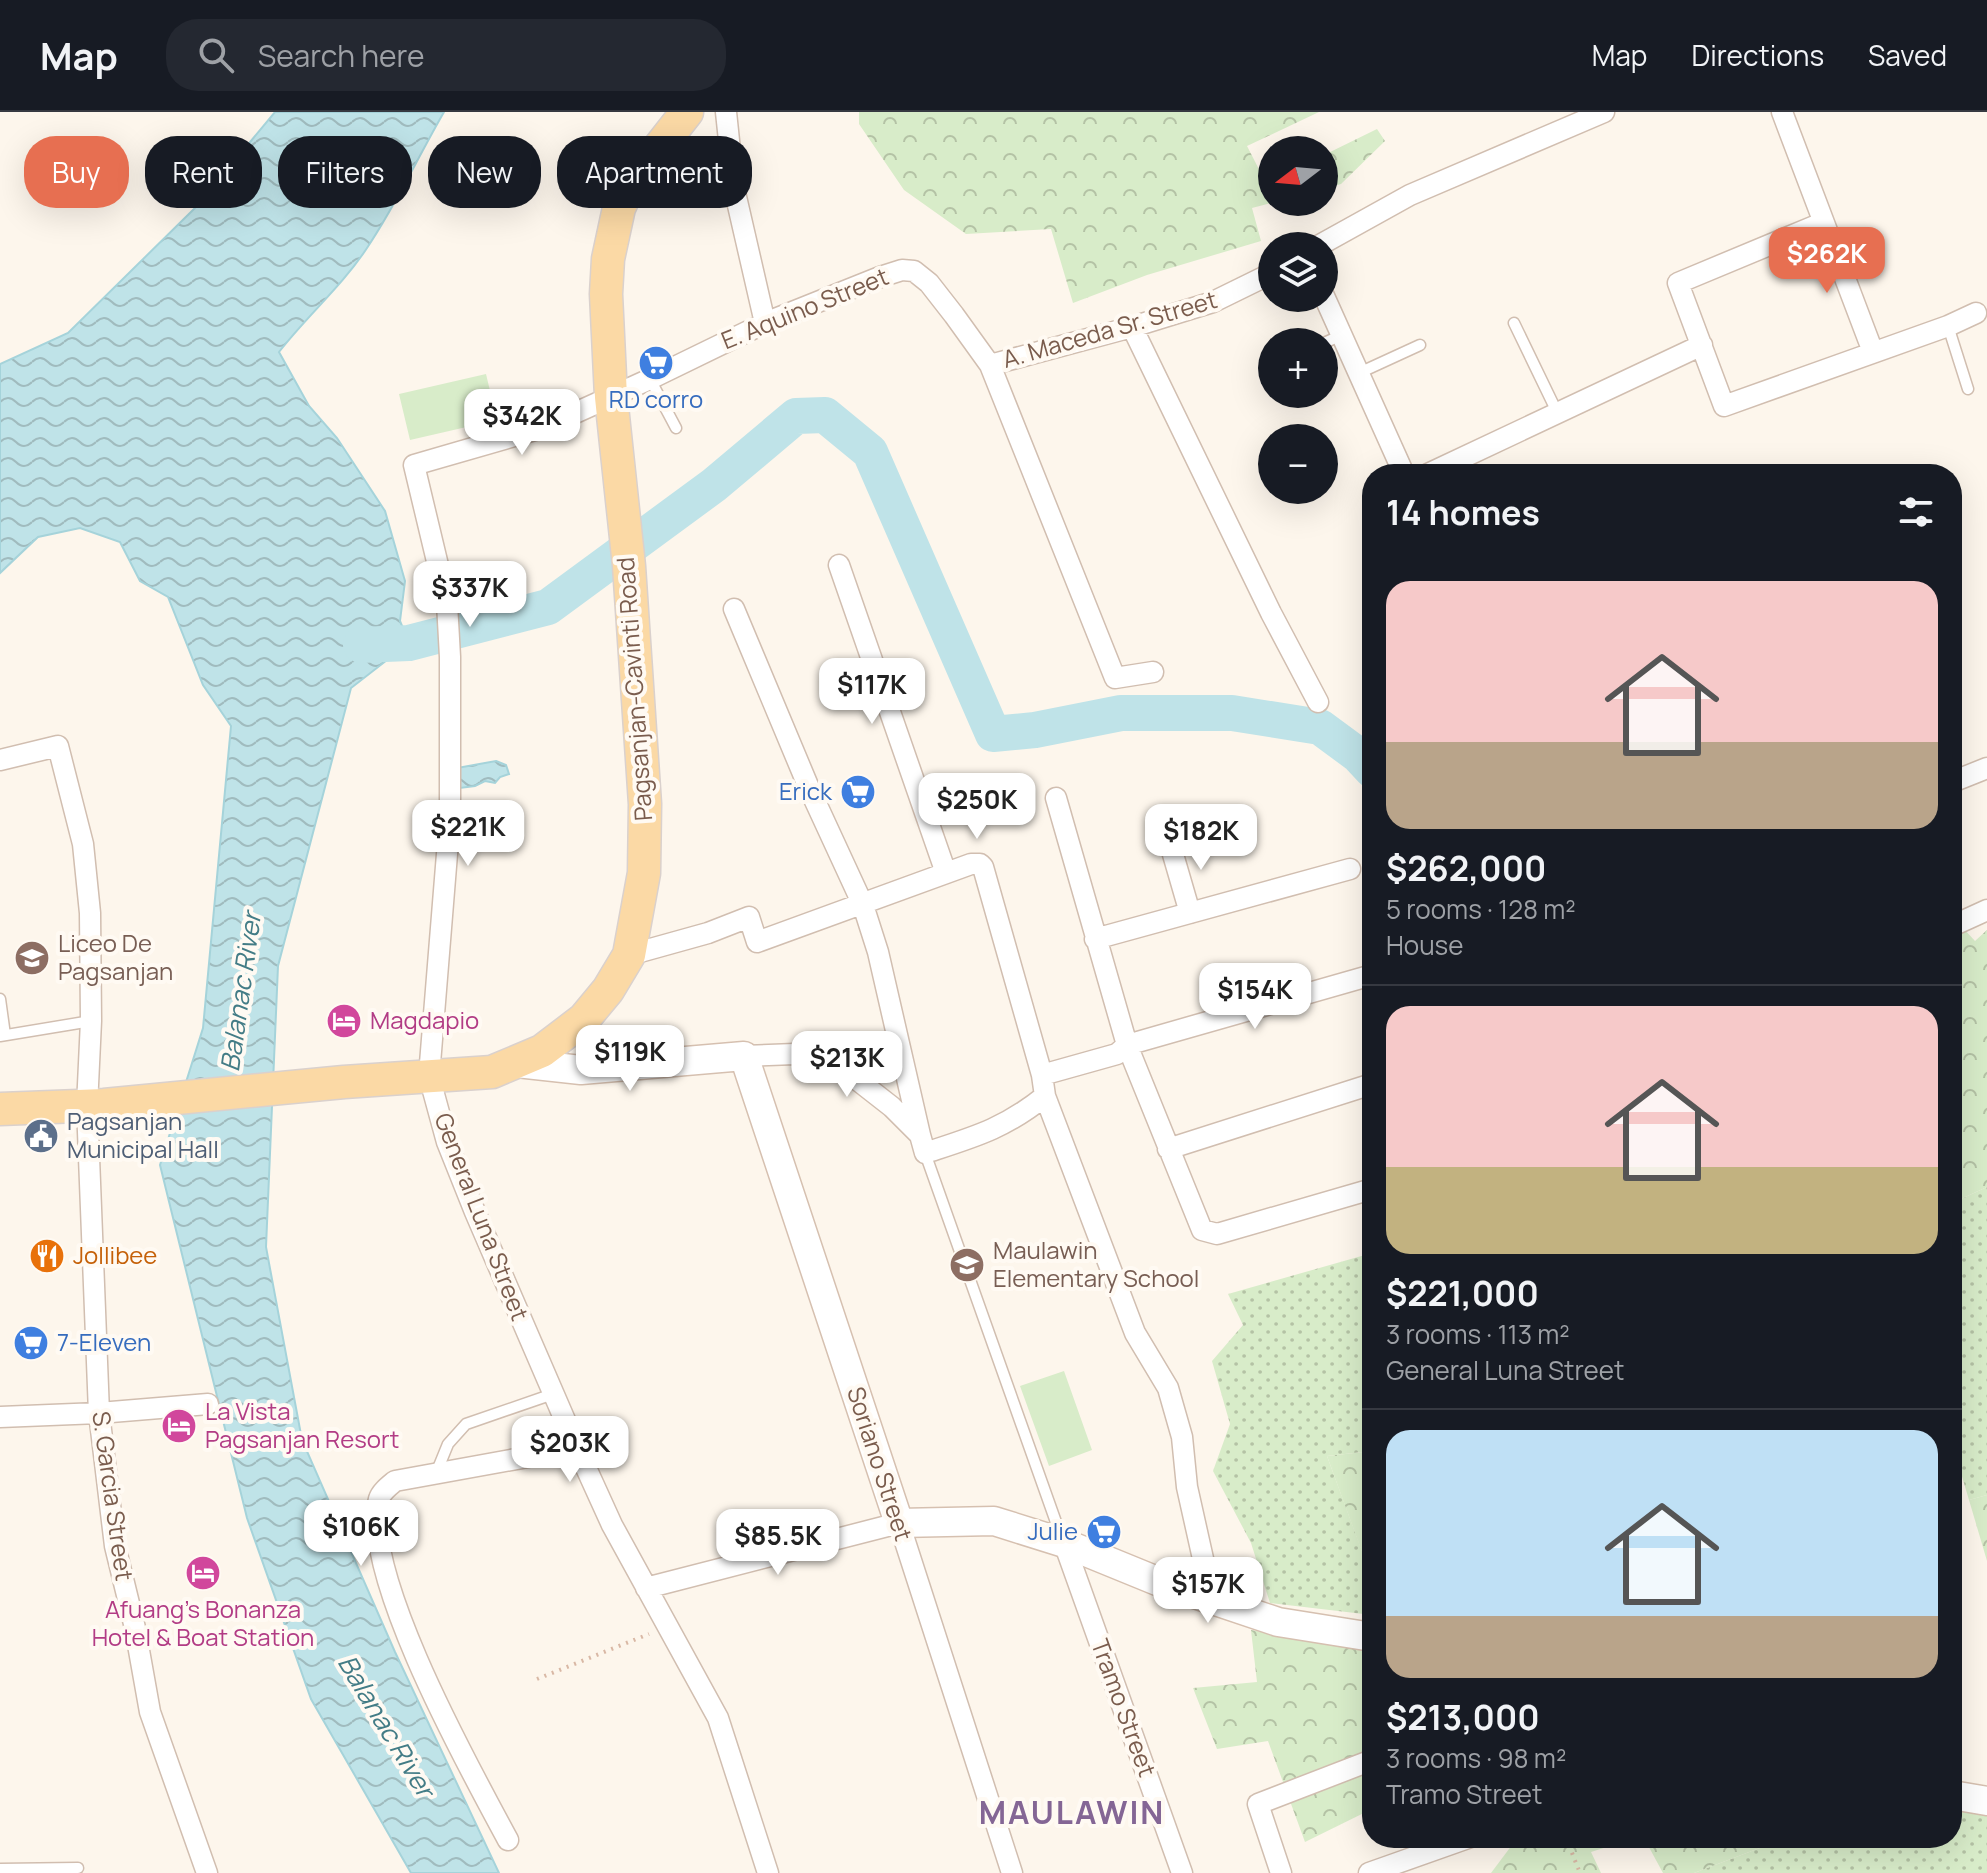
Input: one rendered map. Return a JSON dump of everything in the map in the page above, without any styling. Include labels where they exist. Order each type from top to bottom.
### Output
[{"type":"main road","name":"Pagsanjan-Cavinti Road","points":[[0,1109],[95,1106],[344,1082],[492,1072],[542,1051],[584,1019],[608,990],[629,955],[644,873],[645,804],[629,566],[611,397],[606,294],[608,259],[613,231],[629,186],[687,112]]},
{"type":"street","points":[[726,112],[734,188],[765,323]]},
{"type":"street","points":[[1338,235],[1410,195],[1604,112]]},
{"type":"street","points":[[1782,112],[1873,352]]},
{"type":"street","points":[[1822,223],[1678,283],[1724,406],[1948,326],[1976,313]]},
{"type":"street","name":"E. Aquino Street","points":[[414,465],[542,428],[765,323],[902,270],[914,271],[929,283],[946,304],[990,365],[1115,678],[1153,672]]},
{"type":"street","name":"A. Maceda Sr. Street","points":[[990,365],[1213,302],[1258,280]]},
{"type":"street","points":[[1132,327],[1271,613],[1318,702]]},
{"type":"street","points":[[1449,464],[1702,345]]},
{"type":"street","points":[[1338,346],[1359,373],[1400,464]]},
{"type":"street","name":"General Luna Street","points":[[414,465],[447,603],[450,657],[450,817],[429,1076],[447,1142],[577,1448],[612,1525],[718,1718],[768,1873]]},
{"type":"street","points":[[839,565],[946,873]]},
{"type":"street","points":[[734,609],[809,788],[863,905],[878,952],[923,1144]]},
{"type":"street","name":"S. Garcia Street","points":[[0,760],[58,746],[83,844],[90,913],[99,1413],[115,1546],[135,1628],[150,1712],[207,1873]]},
{"type":"street","points":[[1962,778],[1987,768]]},
{"type":"street","points":[[1056,798],[1127,1045],[1202,1230],[1217,1234],[1362,1192]]},
{"type":"street","points":[[1170,844],[1190,913]]},
{"type":"street","points":[[629,955],[708,933],[749,917],[757,942],[976,863],[983,867],[1044,1086],[1135,1333],[1168,1388],[1182,1437],[1187,1487],[1212,1599]]},
{"type":"street","points":[[1095,939],[1350,869]]},
{"type":"street","points":[[1962,921],[1987,910]]},
{"type":"street","points":[[923,1144],[995,1130],[1044,1086],[1117,1054],[1127,1045],[1362,978]]},
{"type":"street","points":[[517,1063],[581,1070],[795,1054],[837,1064],[892,1107],[923,1144]]},
{"type":"street","name":"Soriano Street","points":[[744,1056],[1012,1873]]},
{"type":"street","points":[[1168,1149],[1362,1087]]},
{"type":"street","points":[[0,1417],[208,1404]]},
{"type":"street","points":[[508,1840],[457,1744],[414,1648],[383,1567],[377,1522],[380,1496],[395,1481],[577,1448]]},
{"type":"street","points":[[646,1588],[899,1523],[994,1521],[1064,1543],[1162,1583],[1278,1622],[1362,1635]]},
{"type":"street","name":"Tramo Street","points":[[1064,1543],[1182,1873]]},
{"type":"street","points":[[1281,1873],[1258,1804],[1362,1764]]},
{"type":"street","points":[[1962,1797],[1987,1801]]},
{"type":"street","points":[[1369,1873],[1440,1848]]},
{"type":"lane","points":[[1514,323],[1557,412]]},
{"type":"lane","points":[[1948,326],[1968,389]]},
{"type":"lane","points":[[1359,373],[1420,345]]},
{"type":"lane","points":[[650,379],[676,428]]},
{"type":"lane","points":[[0,999],[3,1035],[91,1021]]},
{"type":"lane","points":[[923,1144],[1064,1543]]},
{"type":"lane","points":[[437,1471],[448,1444],[466,1424],[553,1394]]},
{"type":"lane","points":[[0,1869],[78,1868]]},
{"type":"path","points":[[537,1679],[639,1636],[669,1630]]},
{"type":"path","points":[[1570,1848],[1580,1873]]},
{"type":"green space","points":[[859,112],[1319,112],[1268,136],[1258,136],[1258,141],[1247,146],[1258,167],[1258,206],[1252,208],[1258,242],[1147,275],[1073,303],[1051,229],[966,234],[904,190],[859,124]]},
{"type":"green space","points":[[1377,129],[1385,141],[1338,185],[1338,148]]},
{"type":"green space","points":[[486,374],[497,420],[410,440],[399,394]]},
{"type":"green space","points":[[1962,927],[1975,941],[1987,930],[1987,1187],[1962,1198]]},
{"type":"green space","points":[[1987,1187],[1987,1495],[1969,1500],[1962,1477],[1962,1198]]},
{"type":"green space","points":[[1362,1256],[1362,1452],[1327,1456],[1362,1551],[1362,1614],[1270,1603],[1251,1543],[1213,1471],[1230,1424],[1212,1361],[1243,1325],[1228,1294]]},
{"type":"green space","points":[[1064,1371],[1092,1450],[1049,1466],[1020,1386]]},
{"type":"green space","points":[[1362,1452],[1362,1552],[1327,1456]]},
{"type":"green space","points":[[1987,1495],[1987,1561],[1969,1500]]},
{"type":"green space","points":[[1251,1630],[1362,1649],[1362,1814],[1305,1842],[1268,1741],[1217,1749],[1193,1688],[1257,1682]]},
{"type":"green space","points":[[1962,1809],[1987,1813],[1987,1873],[1694,1873],[1760,1848],[1962,1848]]},
{"type":"green space","points":[[1510,1848],[1604,1848],[1591,1852],[1601,1873],[1491,1873]]},
{"type":"green space","points":[[1649,1848],[1760,1848],[1694,1873],[1663,1873]]},
{"type":"water","name":"Balanac River","points":[[275,112],[444,112],[428,136],[412,171],[412,136],[278,136],[278,208],[391,208],[347,275],[279,352],[309,406],[337,438],[385,511],[405,581],[400,621],[409,643],[351,688],[278,966],[266,1247],[302,1440],[395,1652],[499,1873],[411,1873],[311,1699],[247,1518],[160,1165],[203,1028],[231,726],[203,685],[168,597],[140,581],[120,542],[80,528],[38,537],[0,573],[0,364],[68,333],[195,208],[262,208],[262,136],[255,136]]},
{"type":"water","points":[[496,761],[506,765],[509,774],[495,783],[485,781],[460,788],[457,768]]},
{"type":"waterway","points":[[361,645],[409,643],[548,607],[714,485],[796,416],[825,415],[870,452],[993,734],[1035,730],[1121,713],[1232,713],[1320,727],[1362,759]]},
{"type":"place","name":"RD corro","points":[[656,363]]},
{"type":"place","name":"Erick","points":[[858,792]]},
{"type":"place","name":"Liceo De Pagsanjan","points":[[32,958]]},
{"type":"place","name":"Magdapio","points":[[344,1021]]},
{"type":"place","name":"Pagsanjan Municipal Hall","points":[[41,1136]]},
{"type":"place","name":"Jollibee","points":[[47,1256]]},
{"type":"place","name":"Maulawin Elementary School","points":[[967,1265]]},
{"type":"place","name":"7-Eleven","points":[[31,1343]]},
{"type":"place","name":"La Vista Pagsanjan Resort","points":[[179,1426]]},
{"type":"place","name":"Julie","points":[[1104,1532]]},
{"type":"place","name":"Afuang's Bonanza Hotel & Boat Station","points":[[203,1573]]},
{"type":"district","name":"MAULAWIN","points":[[1072,1813]]}]
